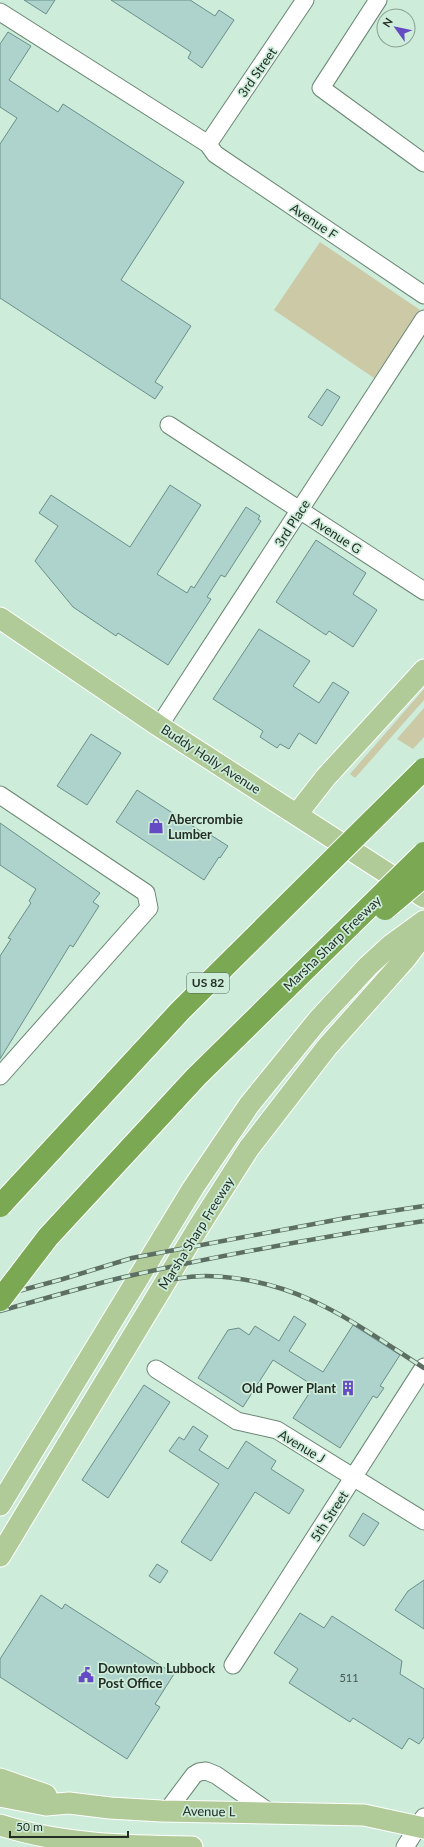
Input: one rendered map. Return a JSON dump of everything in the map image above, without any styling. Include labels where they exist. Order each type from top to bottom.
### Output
[{"type":"highway","name":"US 82","points":[[0,1206],[180,1011],[424,769]]},
{"type":"highway","name":"Marsha Sharp Freeway","points":[[0,1300],[48,1237],[196,1077],[424,853]]},
{"type":"highway","points":[[241,1032],[424,876]]},
{"type":"main road","name":"Buddy Holly Avenue","points":[[0,618],[160,726],[424,897]]},
{"type":"main road","points":[[298,814],[326,777],[424,670]]},
{"type":"main road","name":"Marsha Sharp Freeway","points":[[0,1505],[193,1188],[250,1105],[318,1020],[368,966],[391,944],[424,921]]},
{"type":"main road","name":"Marsha Sharp Freeway","points":[[0,1556],[198,1228],[249,1148],[327,1047],[406,958],[424,934]]},
{"type":"main road","points":[[0,1779],[69,1803]]},
{"type":"main road","name":"Avenue L","points":[[0,1796],[46,1805],[69,1803],[110,1808],[167,1811],[364,1815],[422,1824]]},
{"type":"main road","points":[[0,1825],[39,1835],[102,1844],[192,1847]]},
{"type":"street","name":"3rd Street","points":[[208,144],[305,0]]},
{"type":"street","points":[[378,0],[321,88],[424,163]]},
{"type":"street","name":"Avenue F","points":[[0,12],[208,144],[215,154],[424,294]]},
{"type":"street","name":"3rd Place","points":[[160,726],[424,320]]},
{"type":"street","name":"Avenue G","points":[[169,426],[424,591]]},
{"type":"street","points":[[0,795],[146,893],[148,908],[0,1076]]},
{"type":"street","name":"5th Street","points":[[234,1665],[424,1367]]},
{"type":"street","name":"Avenue J","points":[[156,1369],[237,1421],[277,1430],[424,1521]]},
{"type":"street","points":[[167,1811],[194,1775],[199,1772],[206,1771],[216,1775],[269,1812]]},
{"type":"street","points":[[405,1847],[422,1824]]},
{"type":"shaded area","points":[[320,242],[420,310],[374,378],[274,310]]},
{"type":"shaded area","points":[[424,689],[424,700],[355,778],[350,774]]},
{"type":"shaded area","points":[[424,708],[424,737],[413,749],[397,739]]},
{"type":"building","points":[[24,0],[55,0],[46,14]]},
{"type":"building","points":[[111,0],[190,0],[215,16],[219,10],[234,20],[202,68],[188,58],[191,52]]},
{"type":"building","points":[[8,32],[31,46],[9,80],[58,112],[63,104],[184,182],[121,280],[191,326],[155,382],[163,387],[155,399],[0,298],[0,144],[17,118],[0,107],[0,44]]},
{"type":"building","points":[[327,389],[340,397],[322,426],[308,417]]},
{"type":"building","points":[[170,485],[201,505],[157,574],[187,593],[191,586],[194,588],[246,507],[260,516],[258,519],[261,521],[225,577],[221,575],[207,597],[211,599],[168,665],[118,633],[116,636],[73,607],[35,561],[58,526],[39,513],[51,495],[130,547]]},
{"type":"building","points":[[316,540],[366,573],[353,594],[377,610],[353,647],[329,631],[326,635],[276,602]]},
{"type":"building","points":[[259,629],[310,661],[293,686],[319,703],[333,682],[349,692],[316,744],[299,733],[289,749],[280,744],[277,748],[260,737],[263,731],[213,699]]},
{"type":"building","points":[[91,734],[121,753],[87,805],[57,786]]},
{"type":"building","name":"Abercrombie Lumber","points":[[137,790],[205,834],[206,832],[228,846],[204,880],[116,822]]},
{"type":"building","points":[[0,823],[100,893],[93,902],[99,906],[73,947],[70,945],[0,1059],[0,956],[11,939],[8,938],[31,903],[29,901],[36,889],[0,865]]},
{"type":"building","points":[[294,1316],[306,1324],[289,1351],[323,1372],[353,1325],[400,1355],[380,1386],[384,1388],[377,1398],[373,1396],[340,1448],[293,1418],[314,1386],[273,1360],[243,1407],[198,1378],[228,1330],[239,1328],[249,1335],[255,1326],[279,1341]]},
{"type":"building","points":[[144,1385],[170,1402],[108,1498],[82,1480]]},
{"type":"building","points":[[193,1426],[208,1436],[199,1450],[228,1469],[246,1441],[276,1461],[271,1469],[304,1490],[289,1514],[255,1492],[211,1561],[181,1542],[219,1484],[169,1451],[179,1437],[184,1440]]},
{"type":"building","points":[[363,1513],[379,1523],[364,1546],[349,1536]]},
{"type":"building","points":[[157,1564],[168,1571],[160,1583],[149,1576]]},
{"type":"building","points":[[424,1580],[424,1629],[395,1610],[408,1591]]},
{"type":"building","name":"Downtown Lubbock Post Office","points":[[41,1595],[62,1609],[65,1604],[174,1674],[155,1704],[160,1707],[127,1759],[0,1677],[0,1659]]},
{"type":"building","points":[[300,1613],[324,1628],[332,1616],[402,1661],[400,1674],[424,1689],[424,1737],[419,1744],[409,1738],[402,1749],[353,1718],[350,1722],[289,1683],[298,1669],[274,1653]]},
{"type":"railway","points":[[0,1296],[132,1258],[346,1218],[424,1206]]},
{"type":"railway","points":[[0,1311],[120,1278],[195,1262],[348,1233],[424,1221]]},
{"type":"railway","points":[[160,1281],[200,1276],[238,1279],[268,1285],[296,1294],[322,1305],[347,1319],[424,1368]]},
{"type":"place","name":"Abercrombie Lumber","points":[[156,826]]},
{"type":"place","name":"Old Power Plant","points":[[348,1388]]},
{"type":"place","name":"Downtown Lubbock Post Office","points":[[86,1675]]}]
